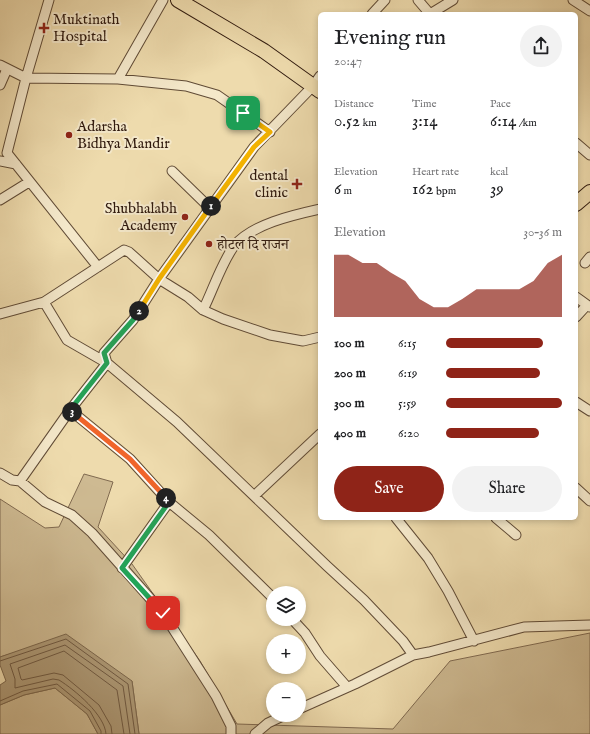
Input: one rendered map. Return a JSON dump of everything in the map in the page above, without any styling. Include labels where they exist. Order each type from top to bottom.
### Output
[{"type":"main road","points":[[178,0],[318,84]]},
{"type":"main road","points":[[578,202],[590,192]]},
{"type":"street","points":[[49,0],[26,78],[7,153],[98,267]]},
{"type":"street","points":[[118,80],[163,0]]},
{"type":"street","points":[[374,12],[385,0]]},
{"type":"street","points":[[418,0],[428,12]]},
{"type":"street","points":[[433,12],[453,0]]},
{"type":"street","points":[[573,0],[590,11]]},
{"type":"street","points":[[0,85],[3,67],[26,78],[118,80],[186,86],[216,95],[270,132]]},
{"type":"street","points":[[107,363],[104,353],[133,320],[159,279],[254,147],[318,84]]},
{"type":"street","points":[[578,145],[590,154]]},
{"type":"street","points":[[0,160],[16,164]]},
{"type":"street","points":[[172,171],[210,208]]},
{"type":"street","points":[[0,200],[29,182]]},
{"type":"street","points":[[203,310],[214,284],[234,246],[247,235],[273,222],[318,209]]},
{"type":"street","points":[[0,314],[44,302],[124,250],[129,252],[159,279],[203,310],[223,319],[270,335],[303,341],[318,337]]},
{"type":"street","points":[[578,298],[588,306],[578,315]]},
{"type":"street","points":[[44,302],[67,340],[107,363],[177,422],[364,600],[403,641],[413,655]]},
{"type":"street","points":[[20,481],[70,410],[107,363]]},
{"type":"street","points":[[578,403],[590,411]]},
{"type":"street","points":[[70,410],[130,459],[169,502],[209,535],[266,591]]},
{"type":"street","points":[[254,496],[318,436]]},
{"type":"street","points":[[0,473],[12,480],[20,481],[45,502],[72,515],[87,528],[163,613],[216,696],[231,726],[231,734]]},
{"type":"street","points":[[578,490],[590,501]]},
{"type":"street","points":[[122,568],[169,502]]},
{"type":"street","points":[[398,520],[428,558],[448,590],[474,641]]},
{"type":"street","points":[[498,520],[516,536]]},
{"type":"street","points":[[306,706],[413,655],[474,641],[524,627],[590,625]]},
{"type":"street","points":[[298,626],[320,656],[347,687]]},
{"type":"street","points":[[255,734],[270,722]]},
{"type":"shaded area","points":[[84,474],[113,482],[98,527],[132,564],[166,612],[200,661],[237,724],[393,729],[450,661],[590,633],[590,734],[139,734],[132,681],[20,651],[0,657],[0,499],[45,528],[59,527]]},
{"type":"shaded area","points":[[55,688],[87,714],[98,734],[0,734],[0,705],[24,695]]},
{"type":"water","points":[[66,634],[132,681],[139,734],[98,734],[87,714],[55,688],[24,695],[0,705],[0,685],[6,681],[0,665],[0,657]]},
{"type":"place","name":"Muktinath Hospital","points":[[44,28]]},
{"type":"place","name":"Adarsha Bidhya Mandir","points":[[69,135]]},
{"type":"place","name":"dental clinic","points":[[297,184]]},
{"type":"place","name":"Shubhalabh Academy","points":[[185,217]]},
{"type":"place","name":"होटल दि राजन","points":[[209,244]]},
{"type":"route","points":[[163,613],[122,568],[169,502],[130,459],[70,410],[107,363],[104,353],[133,320],[159,279],[254,147],[270,132],[243,113]]}]
